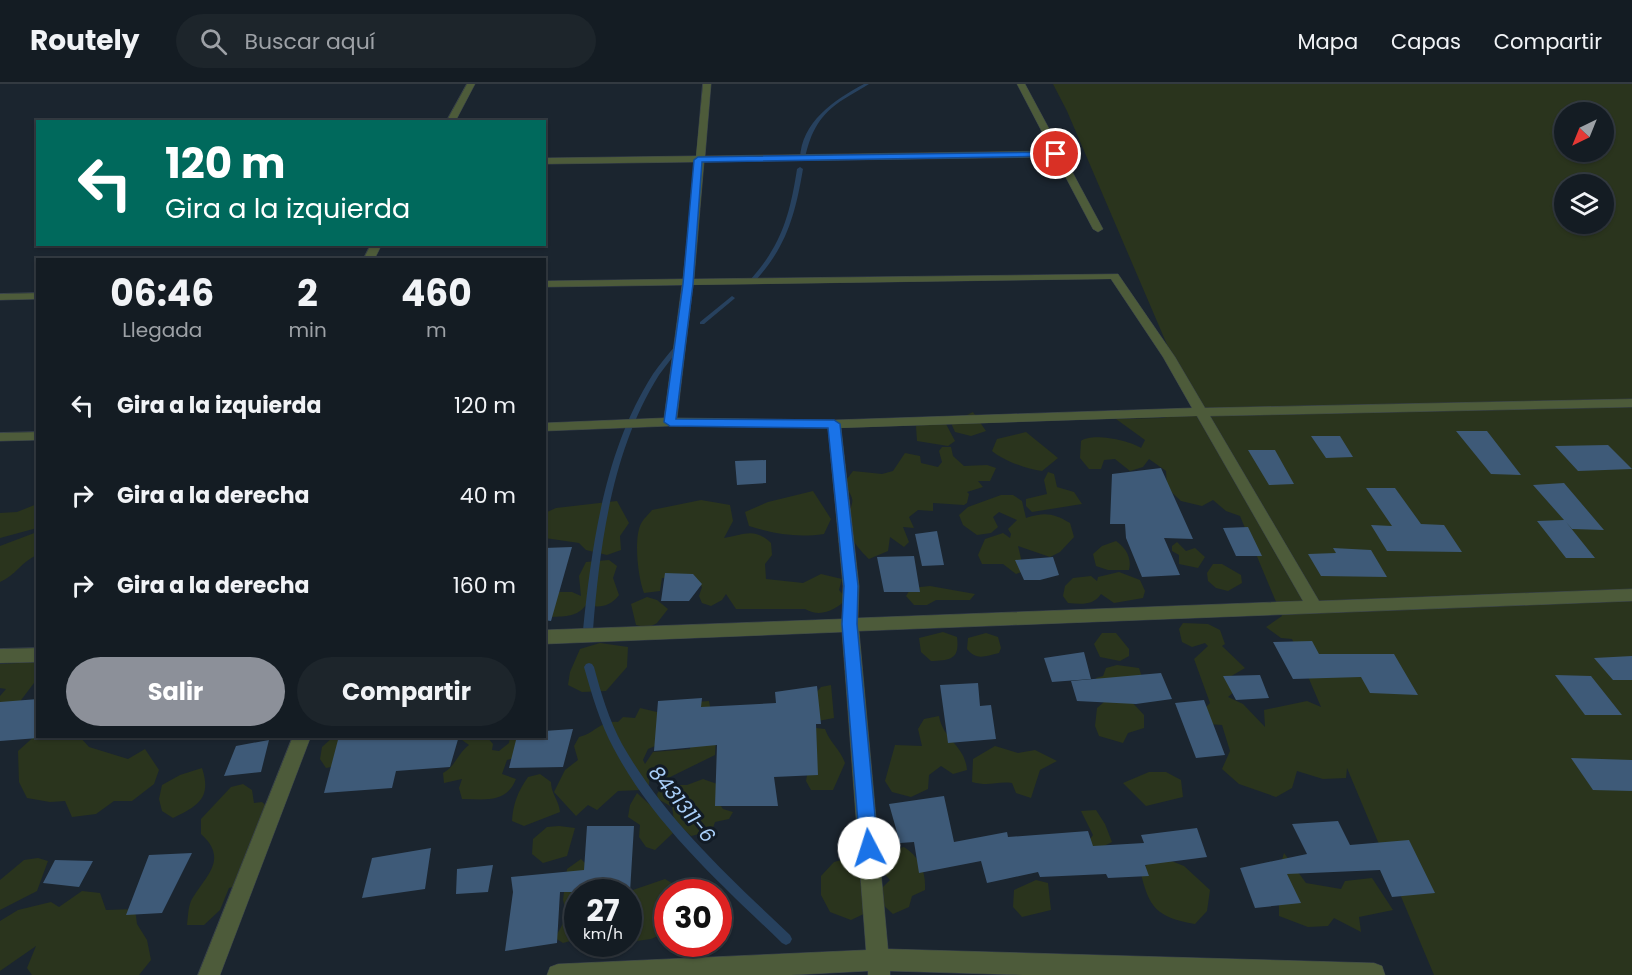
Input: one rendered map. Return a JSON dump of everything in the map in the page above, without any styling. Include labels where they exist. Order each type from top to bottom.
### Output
[{"type":"street","points":[[451,120],[471,84]]},
{"type":"street","points":[[670,422],[688,284],[707,84]]},
{"type":"street","points":[[1021,84],[1056,154],[1098,229]]},
{"type":"street","points":[[546,161],[1056,154]]},
{"type":"street","points":[[546,284],[688,284],[1114,276],[1202,412],[1315,608]]},
{"type":"street","points":[[0,297],[36,296]]},
{"type":"street","points":[[546,426],[670,422],[834,424],[1202,412],[1632,403]]},
{"type":"street","points":[[834,424],[851,586],[850,624],[879,967]]},
{"type":"street","points":[[0,436],[36,436]]},
{"type":"street","points":[[546,637],[1632,595]]},
{"type":"street","points":[[0,656],[36,655]]},
{"type":"street","points":[[208,975],[301,738]]},
{"type":"street","points":[[558,975],[879,967],[1374,974]]},
{"type":"green space","points":[[1053,84],[1632,84],[1632,975],[1434,975],[1347,768],[1346,778],[1323,779],[1297,771],[1292,788],[1276,797],[1239,784],[1222,769],[1230,751],[1222,725],[1208,724],[1203,710],[1210,703],[1194,659],[1208,646],[1205,643],[1192,647],[1182,642],[1179,629],[1183,623],[1208,624],[1220,630],[1225,644],[1222,646],[1245,668],[1228,678],[1236,690],[1228,697],[1243,704],[1265,727],[1264,710],[1307,701],[1321,707],[1292,639],[1281,638],[1266,627],[1282,616],[1240,516],[1226,511],[1213,500],[1202,506],[1181,501],[1167,488],[1166,471],[1149,459],[1143,467],[1130,471],[1115,459],[1104,460],[1101,469],[1089,469],[1080,458],[1081,441],[1086,438],[1111,438],[1141,448],[1145,440],[1116,419],[1163,418],[1190,410],[1198,417],[1067,111]]},
{"type":"green space","points":[[973,412],[986,431],[971,436],[955,432],[951,423]]},
{"type":"green space","points":[[931,423],[946,424],[955,441],[948,446],[917,441],[916,426]]},
{"type":"green space","points":[[1026,432],[1058,458],[1042,471],[1016,464],[992,451],[997,439]]},
{"type":"green space","points":[[942,447],[951,447],[953,456],[964,466],[987,465],[996,468],[990,481],[978,481],[983,487],[967,492],[969,494],[967,503],[964,505],[933,503],[933,511],[918,510],[909,517],[914,528],[903,527],[909,542],[904,547],[890,537],[888,551],[869,559],[857,546],[848,529],[852,500],[844,483],[853,471],[882,474],[893,471],[905,453],[920,456],[921,463],[938,467],[942,462],[939,451]]},
{"type":"green space","points":[[1048,472],[1054,474],[1057,487],[1074,492],[1082,504],[1032,512],[1026,506],[1026,499],[1047,494],[1044,480]]},
{"type":"green space","points":[[813,491],[831,519],[824,534],[804,536],[749,526],[745,512],[768,502]]},
{"type":"green space","points":[[1001,495],[1013,495],[1022,501],[1026,518],[1049,514],[1070,523],[1074,537],[1060,552],[1050,557],[1018,546],[1024,571],[1016,574],[1003,564],[982,564],[978,555],[985,539],[1003,533],[1010,538],[1011,534],[1008,529],[1017,520],[999,512],[993,517],[998,527],[991,533],[977,535],[963,525],[959,515],[968,507]]},
{"type":"green space","points":[[701,500],[730,505],[733,521],[724,538],[754,534],[771,543],[772,555],[765,564],[766,579],[803,583],[821,574],[842,579],[839,590],[847,599],[828,612],[822,613],[805,609],[736,609],[726,594],[722,600],[711,606],[702,603],[699,596],[702,587],[694,577],[662,578],[660,591],[644,593],[637,550],[638,533],[642,522],[652,510]]},
{"type":"green space","points":[[617,501],[629,523],[620,536],[621,550],[607,555],[586,550],[579,543],[546,538],[546,513],[556,508]]},
{"type":"green space","points":[[36,504],[36,528],[0,538],[0,513],[17,512]]},
{"type":"green space","points":[[36,532],[36,556],[0,582],[0,546]]},
{"type":"green space","points":[[1116,541],[1127,554],[1130,561],[1129,570],[1108,570],[1096,566],[1093,554],[1102,546]]},
{"type":"green space","points":[[1177,542],[1186,551],[1195,548],[1205,557],[1198,568],[1179,564],[1179,555],[1172,551],[1172,546]]},
{"type":"green space","points":[[609,560],[617,566],[613,578],[619,595],[616,599],[604,606],[586,605],[579,612],[571,615],[552,617],[556,592],[572,592],[581,596],[579,576],[586,562]]},
{"type":"green space","points":[[1213,564],[1222,564],[1241,575],[1242,583],[1228,591],[1216,588],[1208,581],[1207,573]]},
{"type":"green space","points":[[1119,572],[1140,580],[1145,591],[1143,598],[1114,603],[1101,594],[1094,601],[1078,604],[1068,603],[1063,596],[1065,586],[1073,578],[1091,576],[1097,581],[1098,577]]},
{"type":"green space","points":[[930,586],[975,594],[970,600],[936,600],[927,605],[914,605],[906,596],[911,588]]},
{"type":"green space","points":[[647,597],[657,600],[668,609],[657,623],[648,628],[636,625],[631,604]]},
{"type":"green space","points":[[943,632],[957,637],[957,650],[948,659],[931,661],[921,652],[919,638]]},
{"type":"green space","points":[[986,633],[998,637],[1001,648],[999,653],[982,657],[974,655],[967,649],[968,638]]},
{"type":"green space","points":[[1102,633],[1116,633],[1129,649],[1129,656],[1120,661],[1100,657],[1094,644]]},
{"type":"green space","points":[[600,643],[628,647],[627,667],[606,691],[582,692],[568,685],[570,672],[580,649]]},
{"type":"green space","points":[[36,662],[36,680],[0,728],[0,696],[6,689],[0,688],[0,664]]},
{"type":"green space","points":[[1117,665],[1139,668],[1142,677],[1097,685],[1096,678],[1103,676],[1106,668]]},
{"type":"green space","points":[[831,685],[834,718],[818,721],[815,694],[821,687]]},
{"type":"green space","points":[[1129,699],[1144,715],[1144,728],[1128,733],[1123,743],[1099,736],[1095,726],[1097,708],[1104,702]]},
{"type":"green space","points":[[709,701],[716,739],[715,755],[658,783],[649,780],[649,785],[641,790],[618,791],[597,810],[588,805],[576,816],[554,792],[565,770],[578,760],[574,746],[579,737],[607,723],[618,722],[623,717],[635,718],[640,708],[661,713],[660,744],[648,749],[643,760],[645,764],[653,752],[690,749],[696,702]]},
{"type":"green space","points":[[939,716],[945,731],[962,754],[967,770],[953,774],[941,766],[929,775],[928,789],[911,797],[892,792],[885,781],[895,745],[922,746],[918,729],[924,719]]},
{"type":"green space","points":[[816,728],[825,729],[845,763],[833,790],[811,790],[806,781]]},
{"type":"green space","points":[[36,735],[36,738],[81,738],[89,747],[128,759],[145,749],[159,770],[154,784],[132,801],[114,801],[96,814],[72,817],[65,801],[50,802],[27,798],[19,782],[18,751]]},
{"type":"green space","points":[[332,738],[366,738],[346,764],[326,768],[320,759],[322,747]]},
{"type":"green space","points":[[463,738],[488,738],[493,744],[492,750],[499,751],[509,743],[510,738],[529,738],[518,757],[507,760],[502,774],[516,779],[507,793],[487,799],[462,799],[459,788],[462,779],[444,783],[443,773],[469,745],[462,740]]},
{"type":"green space","points":[[995,746],[1018,753],[1035,750],[1057,761],[1040,770],[1031,798],[1016,793],[1012,783],[972,782],[973,759]]},
{"type":"green space","points":[[202,768],[205,787],[201,800],[173,818],[162,811],[159,799],[162,785],[180,775]]},
{"type":"green space","points":[[1149,772],[1166,772],[1181,780],[1183,797],[1146,806],[1123,783]]},
{"type":"green space","points":[[540,774],[551,782],[560,812],[524,826],[512,821],[515,803],[524,782],[528,777]]},
{"type":"green space","points":[[703,779],[720,785],[718,802],[723,809],[733,812],[729,819],[715,822],[712,831],[691,836],[674,820],[672,807],[658,799],[657,794],[663,785],[687,785]]},
{"type":"green space","points":[[243,784],[252,790],[254,803],[262,802],[273,812],[249,883],[229,888],[220,910],[204,925],[187,925],[191,901],[208,876],[214,860],[209,843],[201,834],[201,819],[231,787]]},
{"type":"green space","points":[[637,793],[660,814],[673,833],[655,850],[646,847],[639,837],[640,825],[628,817],[630,805]]},
{"type":"green space","points":[[1096,810],[1112,842],[1100,848],[1086,845],[1093,835],[1081,811]]},
{"type":"green space","points":[[547,827],[575,828],[567,856],[543,863],[532,854],[533,839]]},
{"type":"green space","points":[[904,847],[914,855],[921,866],[925,890],[912,896],[909,907],[893,914],[882,904],[882,888],[890,880],[880,869],[889,854]]},
{"type":"green space","points":[[1284,853],[1306,883],[1341,889],[1345,881],[1372,878],[1393,910],[1359,917],[1361,932],[1334,918],[1328,926],[1308,927],[1279,916],[1279,870]]},
{"type":"green space","points":[[1159,856],[1184,866],[1210,890],[1207,911],[1195,924],[1163,914],[1151,902],[1140,870]]},
{"type":"green space","points":[[852,857],[864,858],[868,912],[851,920],[830,912],[821,895],[821,876],[834,862]]},
{"type":"green space","points":[[38,858],[48,861],[37,891],[0,910],[0,880],[24,860]]},
{"type":"green space","points":[[581,859],[587,865],[586,879],[566,879],[567,869]]},
{"type":"green space","points":[[1036,880],[1048,883],[1051,910],[1022,917],[1013,907],[1014,890]]},
{"type":"green space","points":[[654,883],[654,938],[642,940],[642,887]]},
{"type":"green space","points":[[82,891],[100,893],[106,910],[135,909],[137,924],[147,940],[151,960],[139,975],[32,975],[27,968],[36,946],[0,971],[0,921],[18,910],[51,902],[59,907]]},
{"type":"green space","points":[[564,922],[564,943],[555,938]]},
{"type":"building","points":[[1456,431],[1487,431],[1521,475],[1491,474]]},
{"type":"building","points":[[1311,436],[1340,436],[1353,457],[1326,458]]},
{"type":"building","points":[[1608,445],[1632,469],[1578,471],[1555,446]]},
{"type":"building","points":[[1248,450],[1275,450],[1294,484],[1269,485]]},
{"type":"building","points":[[766,460],[766,483],[737,485],[735,461]]},
{"type":"building","points":[[1161,468],[1193,539],[1164,538],[1180,575],[1142,577],[1126,538],[1125,524],[1110,524],[1112,474]]},
{"type":"building","points":[[1564,483],[1604,530],[1572,529],[1566,522],[1595,558],[1566,558],[1537,521],[1564,520],[1533,485]]},
{"type":"building","points":[[1366,488],[1395,488],[1421,524],[1444,525],[1462,552],[1387,551],[1371,525],[1392,526]]},
{"type":"building","points":[[1248,527],[1262,556],[1236,556],[1223,528]]},
{"type":"building","points":[[937,531],[944,565],[922,566],[915,534]]},
{"type":"building","points":[[572,547],[551,621],[546,620],[546,548]]},
{"type":"building","points":[[1333,548],[1371,550],[1387,577],[1321,576],[1308,554],[1336,553]]},
{"type":"building","points":[[914,556],[920,592],[884,592],[877,557]]},
{"type":"building","points":[[1053,557],[1059,575],[1040,580],[1024,580],[1015,560]]},
{"type":"building","points":[[665,573],[693,574],[702,584],[689,601],[661,601]]},
{"type":"building","points":[[1312,641],[1319,654],[1394,654],[1418,695],[1370,693],[1361,677],[1293,679],[1273,642]]},
{"type":"building","points":[[1084,652],[1091,679],[1052,682],[1044,658]]},
{"type":"building","points":[[1632,656],[1632,680],[1613,680],[1594,658]]},
{"type":"building","points":[[1161,673],[1172,699],[1136,704],[1077,701],[1071,681]]},
{"type":"building","points":[[1260,675],[1269,698],[1236,700],[1223,676]]},
{"type":"building","points":[[1555,675],[1591,676],[1622,715],[1585,715]]},
{"type":"building","points":[[978,683],[980,706],[991,705],[996,739],[948,743],[940,685]]},
{"type":"building","points":[[817,686],[821,724],[816,724],[818,775],[774,777],[778,806],[715,806],[717,745],[654,751],[658,701],[702,698],[701,707],[776,703],[775,692]]},
{"type":"building","points":[[36,699],[36,738],[38,738],[0,741],[0,702]]},
{"type":"building","points":[[1204,700],[1225,755],[1196,758],[1175,703]]},
{"type":"building","points":[[573,729],[563,767],[509,768],[516,738],[546,738],[546,731]]},
{"type":"building","points":[[338,738],[458,738],[450,767],[396,771],[392,788],[324,793]]},
{"type":"building","points":[[269,740],[261,772],[224,776],[236,746]]},
{"type":"building","points":[[1571,758],[1632,760],[1632,791],[1593,790]]},
{"type":"building","points":[[944,796],[954,842],[1007,832],[1008,837],[1088,831],[1093,846],[1144,843],[1141,835],[1197,828],[1207,857],[1145,865],[1149,876],[1108,878],[1106,874],[1040,877],[1038,872],[987,883],[981,861],[919,873],[914,842],[900,843],[889,804]]},
{"type":"building","points":[[1338,821],[1350,845],[1409,840],[1435,893],[1392,897],[1380,870],[1287,874],[1301,903],[1255,908],[1240,868],[1307,854],[1292,824]]},
{"type":"building","points":[[587,826],[634,826],[631,879],[564,879],[564,892],[560,892],[557,943],[505,951],[513,892],[511,877],[584,870]]},
{"type":"building","points":[[431,848],[425,889],[362,898],[372,858]]},
{"type":"building","points":[[192,853],[162,913],[126,915],[149,855]]},
{"type":"building","points":[[55,860],[93,861],[79,887],[43,883]]},
{"type":"building","points":[[493,865],[488,892],[456,894],[457,869]]},
{"type":"waterway","name":"8431311-6","points":[[802,158],[810,131],[824,112],[867,84]]},
{"type":"waterway","name":"8431311-6","points":[[753,280],[773,255],[786,229],[800,169]]},
{"type":"waterway","name":"8431311-6","points":[[702,323],[732,298]]},
{"type":"waterway","name":"8431311-6","points":[[588,630],[603,519],[624,442],[657,374],[678,346]]},
{"type":"waterway","name":"8431311-6","points":[[589,667],[601,708],[618,746],[640,782],[695,849],[786,939]]},
{"type":"route","points":[[869,848],[850,624],[851,586],[834,424],[670,422],[688,284],[698,160],[1056,154]]}]
